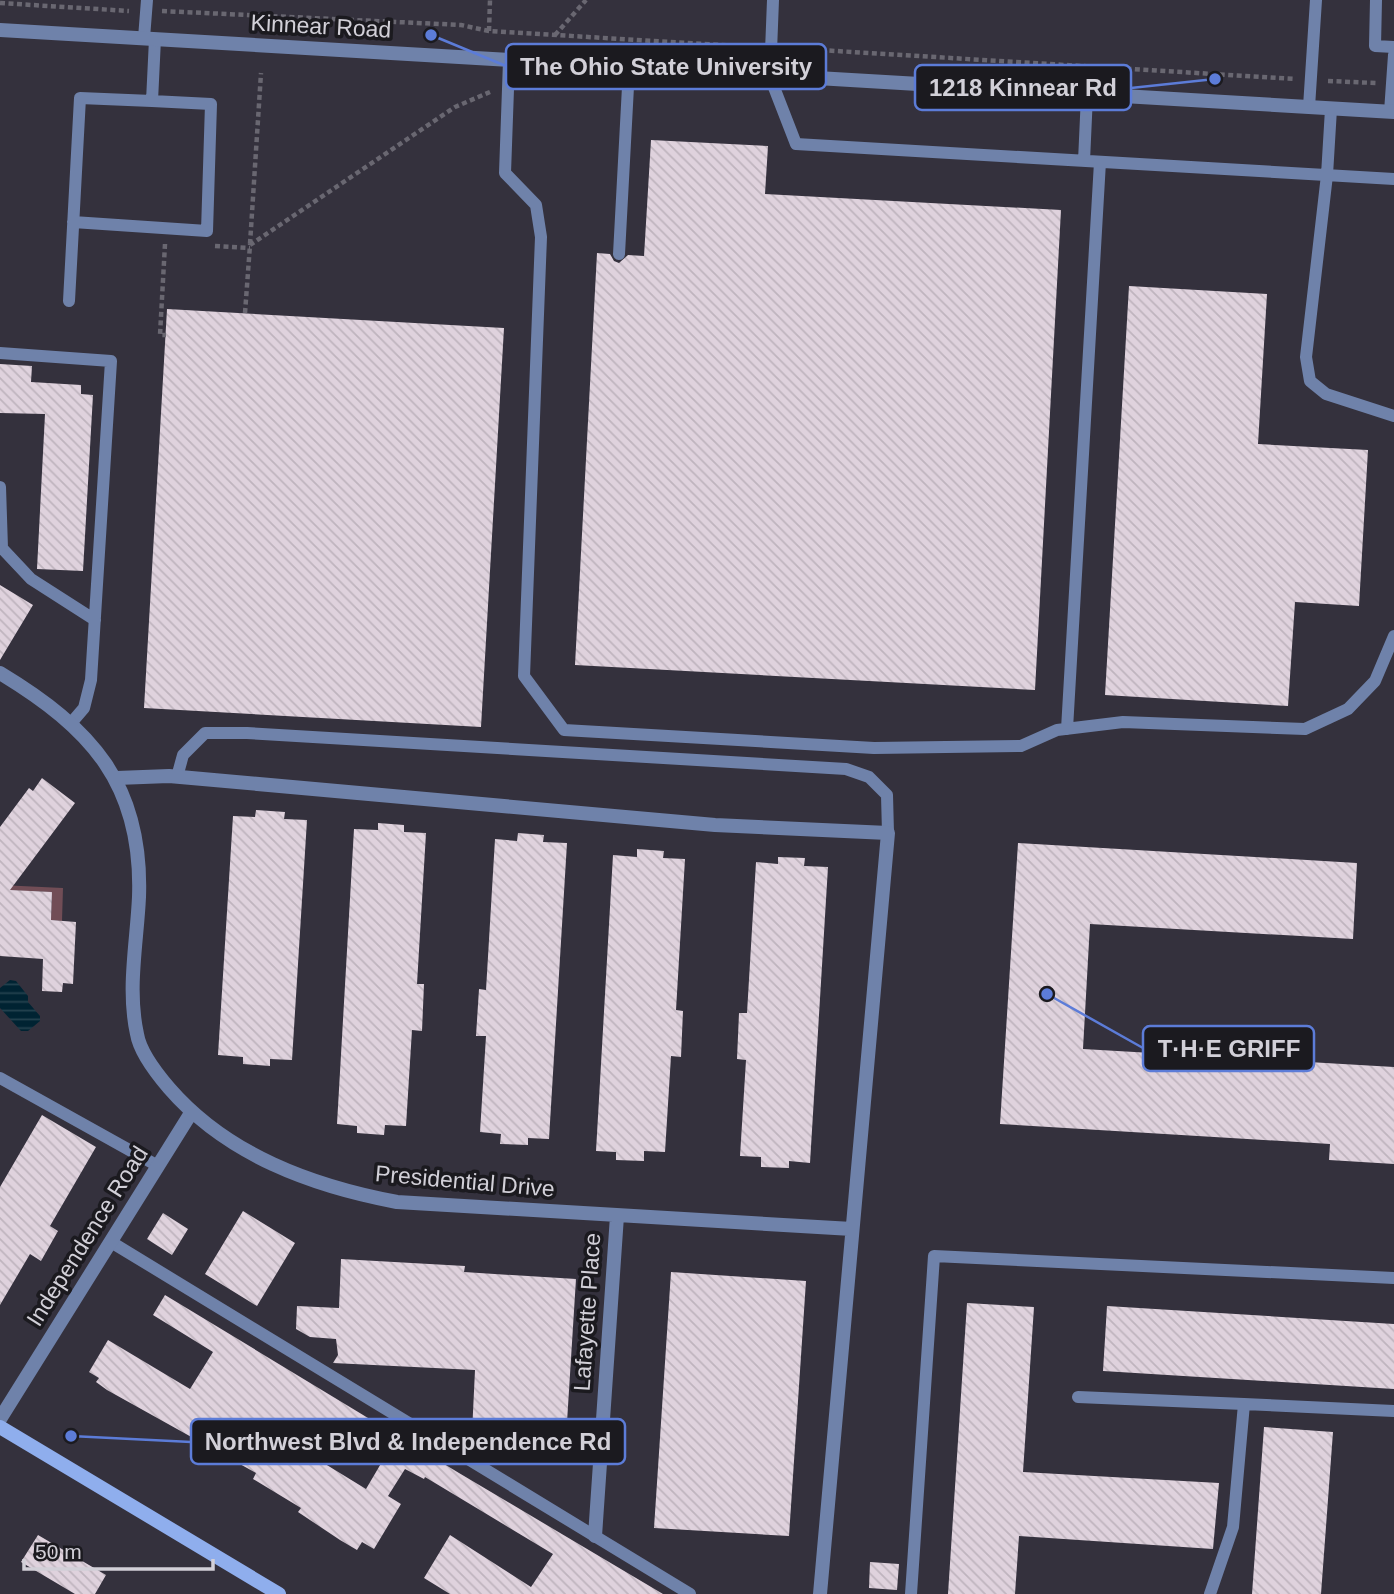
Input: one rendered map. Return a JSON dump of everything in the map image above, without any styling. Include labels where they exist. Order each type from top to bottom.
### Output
[{"type":"main road","points":[[0,1427],[279,1594]]},
{"type":"street","name":"Kinnear Road","points":[[0,30],[1392,112]]},
{"type":"street","name":"Presidential Drive","points":[[0,673],[41,698],[72,722],[117,778],[131,814],[137,842],[139,895],[133,994],[137,1037],[157,1075],[191,1113],[229,1141],[306,1180],[349,1193],[397,1202],[852,1229]]},
{"type":"street","points":[[117,778],[177,777],[715,825],[888,833],[820,1594]]},
{"type":"street","name":"Independence Road","points":[[0,1419],[191,1113]]},
{"type":"street","name":"Lafayette Place","points":[[595,1536],[617,1216]]},
{"type":"lane","points":[[773,0],[771,77],[796,144],[1394,179]]},
{"type":"lane","points":[[1309,107],[1316,0]]},
{"type":"lane","points":[[1376,0],[1374,46],[1394,47]]},
{"type":"lane","points":[[147,6],[152,101]]},
{"type":"lane","points":[[1392,112],[1394,55]]},
{"type":"lane","points":[[509,61],[505,173],[536,205],[541,237],[524,676],[564,730],[874,748],[1021,746],[1067,729],[1123,722],[1184,722],[1305,729],[1348,709],[1376,681],[1393,642]]},
{"type":"lane","points":[[618,254],[629,68]]},
{"type":"lane","points":[[1084,161],[1087,95]]},
{"type":"lane","points":[[69,301],[73,222],[80,99],[211,104],[207,230],[73,222]]},
{"type":"lane","points":[[1331,108],[1327,175],[1306,358],[1310,381],[1326,394],[1394,416]]},
{"type":"lane","points":[[1067,729],[1100,162]]},
{"type":"lane","points":[[0,353],[111,361],[91,680],[84,708],[72,722]]},
{"type":"lane","points":[[0,487],[1,547],[31,579],[95,620]]},
{"type":"lane","points":[[177,777],[183,755],[205,733],[247,733],[845,769],[869,778],[887,795],[888,833]]},
{"type":"lane","points":[[0,1078],[158,1166]]},
{"type":"lane","points":[[111,1242],[690,1594]]},
{"type":"lane","points":[[911,1594],[934,1256],[1394,1278]]},
{"type":"lane","points":[[1078,1397],[1394,1411]]},
{"type":"lane","points":[[1210,1594],[1233,1527],[1244,1404]]},
{"type":"path","points":[[489,31],[490,0]]},
{"type":"path","points":[[555,35],[586,0]]},
{"type":"path","points":[[0,2],[147,6],[461,25],[489,31],[1392,84]]},
{"type":"path","points":[[245,313],[261,73]]},
{"type":"path","points":[[250,245],[455,107],[491,91]]},
{"type":"path","points":[[165,243],[160,335],[166,335]]},
{"type":"shaded area","points":[[0,885],[63,888],[62,921],[51,920],[52,892],[0,890]]},
{"type":"water","points":[[10,980],[16,981],[40,1016],[40,1021],[28,1031],[21,1031],[0,1008],[0,988]]},
{"type":"building","points":[[651,140],[768,146],[765,194],[1061,210],[1035,690],[575,665],[597,253],[610,254],[614,261],[619,263],[628,255],[644,256]]},
{"type":"building","points":[[1129,286],[1267,294],[1258,444],[1368,450],[1359,606],[1295,602],[1288,706],[1105,695]]},
{"type":"building","points":[[167,309],[504,328],[481,727],[144,708]]},
{"type":"building","points":[[0,364],[32,366],[31,382],[81,385],[81,394],[93,395],[83,571],[37,569],[45,414],[0,413]]},
{"type":"building","points":[[0,585],[33,605],[0,660]]},
{"type":"building","points":[[42,778],[75,803],[10,890],[52,892],[51,920],[76,922],[73,984],[63,983],[62,992],[42,991],[43,959],[0,956],[0,827],[29,788],[33,791]]},
{"type":"building","points":[[256,810],[285,812],[284,819],[307,820],[292,1060],[270,1059],[270,1066],[243,1064],[243,1057],[218,1055],[233,816],[255,817]]},
{"type":"building","points":[[378,823],[404,825],[404,832],[426,833],[417,984],[424,984],[422,1031],[412,1030],[406,1126],[385,1125],[384,1135],[357,1133],[357,1126],[337,1124],[354,829],[378,830]]},
{"type":"building","points":[[518,833],[544,835],[543,842],[567,843],[549,1139],[528,1138],[528,1145],[500,1144],[501,1134],[480,1132],[486,1036],[476,1036],[479,989],[486,990],[495,839],[517,841]]},
{"type":"building","points":[[1018,843],[1357,863],[1353,939],[1090,924],[1083,1049],[1394,1067],[1394,1164],[1329,1160],[1330,1144],[1000,1124]]},
{"type":"building","points":[[637,849],[664,851],[663,858],[685,859],[676,1010],[683,1011],[681,1057],[671,1056],[665,1152],[644,1151],[644,1161],[616,1160],[616,1152],[596,1151],[613,855],[637,857]]},
{"type":"building","points":[[778,857],[805,858],[804,866],[828,867],[810,1163],[789,1161],[789,1168],[761,1167],[761,1157],[740,1156],[746,1060],[737,1059],[739,1013],[747,1013],[756,862],[778,864]]},
{"type":"building","points":[[42,1115],[96,1147],[50,1226],[58,1231],[41,1261],[30,1254],[0,1305],[0,1187]]},
{"type":"building","points":[[243,1211],[295,1243],[257,1306],[205,1274]]},
{"type":"building","points":[[163,1213],[188,1229],[172,1255],[147,1239]]},
{"type":"building","points":[[341,1259],[465,1266],[464,1272],[576,1279],[566,1438],[472,1433],[475,1370],[333,1363],[338,1355],[336,1339],[310,1337],[296,1329],[297,1306],[339,1308]]},
{"type":"building","points":[[671,1272],[806,1281],[789,1536],[654,1528]]},
{"type":"building","points":[[165,1295],[663,1594],[450,1594],[424,1578],[450,1535],[531,1587],[553,1554],[425,1477],[424,1479],[405,1469],[388,1496],[401,1504],[374,1549],[362,1542],[357,1550],[298,1512],[301,1508],[253,1479],[256,1473],[96,1382],[99,1378],[89,1372],[108,1340],[190,1389],[213,1352],[153,1315]],"holes":[[[323,1419],[386,1455],[366,1489],[304,1451]]]},
{"type":"building","points":[[967,1303],[1034,1307],[1023,1472],[1219,1483],[1213,1549],[1019,1536],[1015,1594],[948,1594]]},
{"type":"building","points":[[1107,1306],[1394,1324],[1394,1389],[1103,1371]]},
{"type":"building","points":[[1264,1427],[1333,1432],[1321,1594],[1252,1594]]},
{"type":"building","points":[[38,1535],[106,1575],[95,1594],[75,1594],[21,1562]]},
{"type":"building","points":[[870,1562],[899,1564],[897,1590],[869,1588]]},
{"type":"place","name":"The Ohio State University","points":[[431,35]]},
{"type":"place","name":"1218 Kinnear Rd","points":[[1215,79]]},
{"type":"place","name":"T·H·E GRIFF","points":[[1047,994]]},
{"type":"place","name":"Northwest Blvd & Independence Rd","points":[[71,1436]]}]
